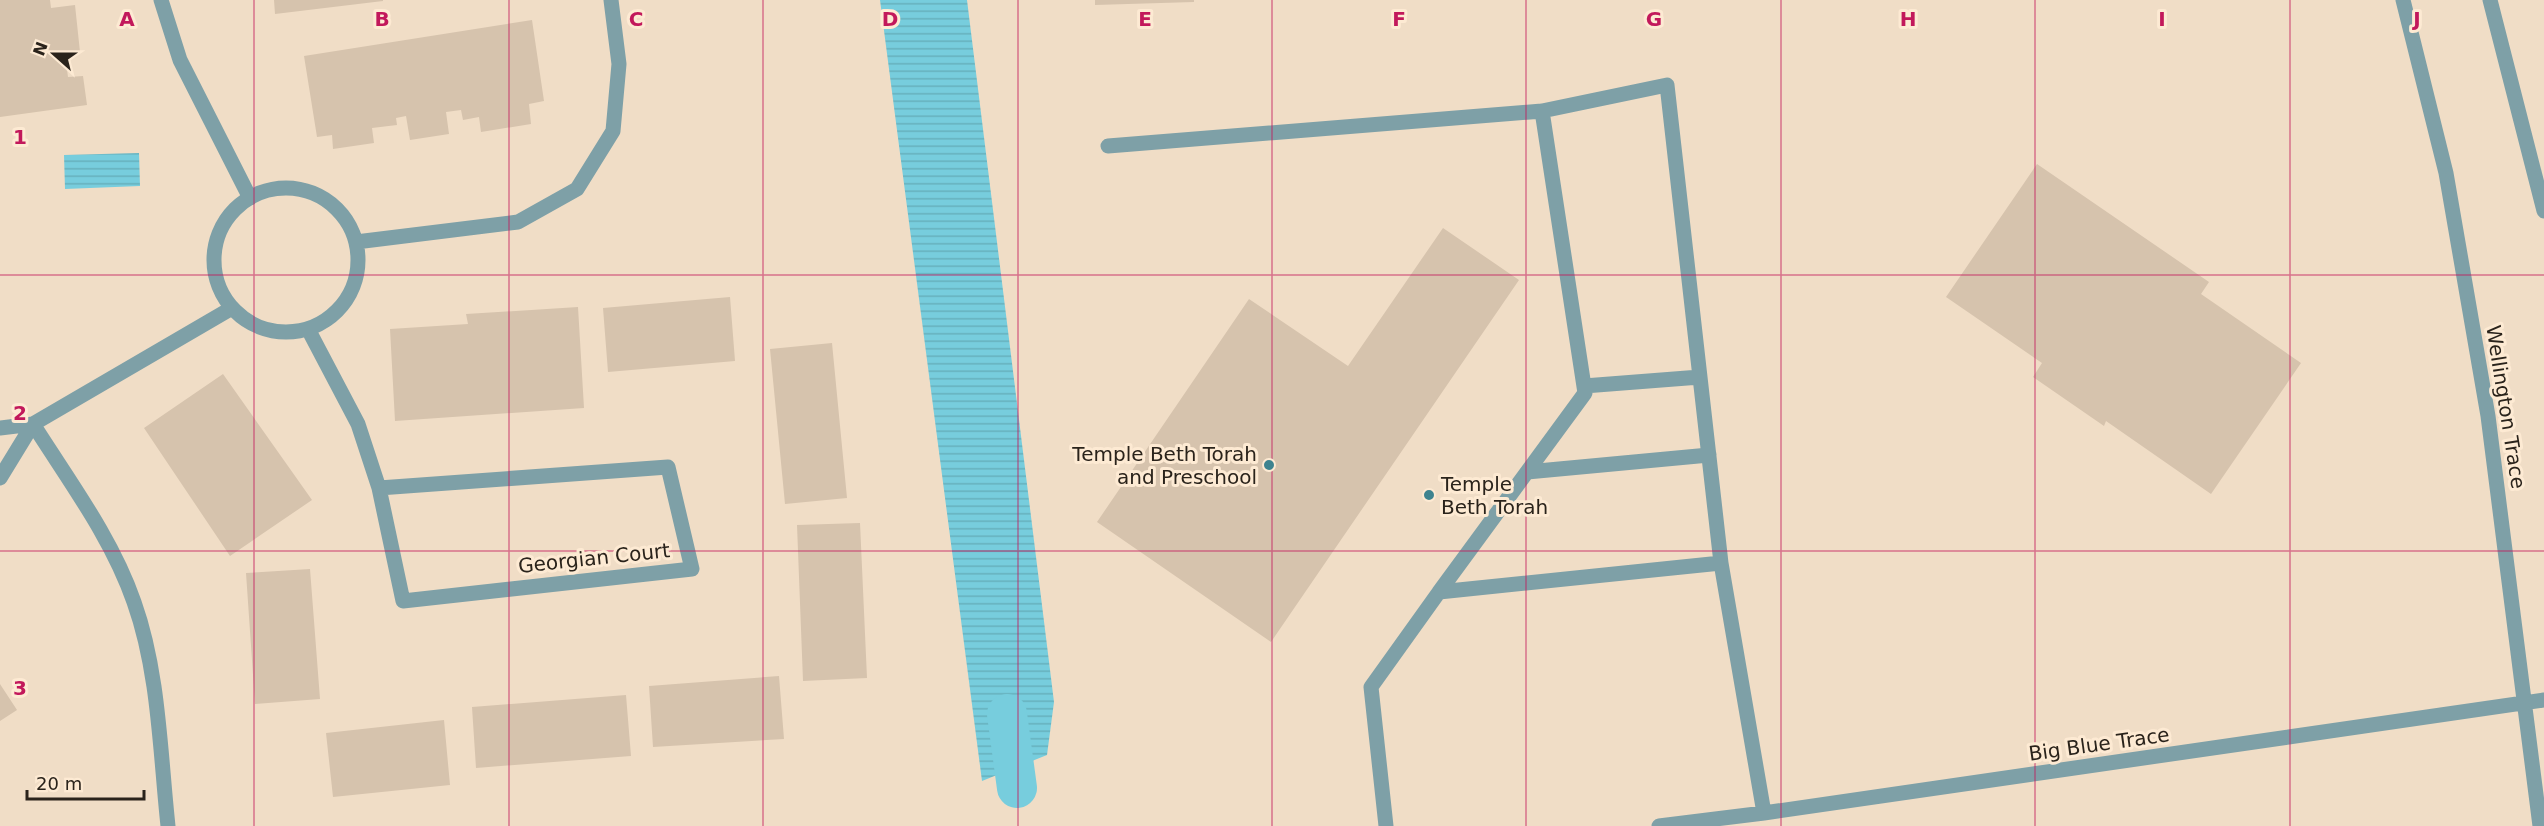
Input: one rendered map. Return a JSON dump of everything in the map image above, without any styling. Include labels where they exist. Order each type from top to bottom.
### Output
[{"type":"street","points":[[161,0],[180,60],[250,198]]},
{"type":"street","points":[[356,242],[518,222],[577,189],[613,131],[619,64],[611,0]]},
{"type":"street","name":"Wellington Trace","points":[[2403,0],[2446,173],[2484,393],[2540,826]]},
{"type":"street","points":[[2490,0],[2544,211]]},
{"type":"street","points":[[1108,146],[1542,111],[1667,85],[1721,563],[1764,813]]},
{"type":"street","points":[[1386,826],[1371,687],[1585,393],[1542,111]]},
{"type":"street","points":[[292,188],[313,194],[332,205],[347,222],[356,242],[358,263],[354,285],[343,303],[327,319],[308,329],[288,332],[267,330],[248,322],[232,308],[220,290],[214,270],[215,249],[221,229],[233,211],[250,198],[270,190],[292,188]]},
{"type":"street","points":[[0,428],[33,424],[232,308]]},
{"type":"street","name":"Georgian Court","points":[[308,329],[357,424],[379,488],[404,601],[692,569],[668,467],[379,488]]},
{"type":"street","points":[[1584,386],[1700,377]]},
{"type":"street","points":[[0,478],[33,424]]},
{"type":"street","points":[[33,424],[110,547],[134,601],[150,659],[168,826]]},
{"type":"street","points":[[1527,472],[1709,455]]},
{"type":"street","points":[[1439,592],[1721,563]]},
{"type":"street","name":"Big Blue Trace","points":[[1659,826],[1764,813],[2544,700]]},
{"type":"water","points":[[880,0],[967,0],[1054,702],[1047,755],[982,781]]},
{"type":"water","points":[[139,153],[140,186],[65,189],[64,155]]},
{"type":"building","points":[[0,0],[50,0],[51,8],[75,5],[80,52],[65,54],[68,77],[83,76],[87,105],[0,117]]},
{"type":"building","points":[[274,0],[383,0],[383,1],[275,14]]},
{"type":"building","points":[[1095,0],[1194,0],[1194,2],[1095,5]]},
{"type":"building","points":[[532,20],[544,101],[529,104],[531,124],[481,132],[479,117],[463,120],[461,110],[446,112],[449,134],[410,140],[406,116],[396,118],[397,125],[372,128],[374,143],[333,149],[332,135],[317,137],[304,56]]},
{"type":"building","points":[[2037,164],[2209,282],[2201,294],[2301,363],[2211,494],[2106,421],[2104,426],[2033,377],[2042,363],[1946,297]]},
{"type":"building","points":[[1443,228],[1519,280],[1271,642],[1097,522],[1249,299],[1348,366]]},
{"type":"building","points":[[730,297],[735,361],[608,372],[603,308]]},
{"type":"building","points":[[578,307],[584,408],[395,421],[390,329],[468,324],[466,314]]},
{"type":"building","points":[[832,343],[847,498],[785,504],[770,349]]},
{"type":"building","points":[[223,374],[312,500],[230,556],[144,428]]},
{"type":"building","points":[[860,523],[867,678],[803,681],[797,525]]},
{"type":"building","points":[[310,569],[320,699],[255,704],[246,573]]},
{"type":"building","points":[[779,676],[784,739],[653,747],[649,686]]},
{"type":"building","points":[[0,684],[17,710],[0,721]]},
{"type":"building","points":[[626,695],[631,756],[476,768],[472,707]]},
{"type":"building","points":[[444,720],[450,785],[333,797],[326,733]]},
{"type":"waterway","points":[[1007,714],[1017,788]]},
{"type":"place","name":"Temple Beth Torah and Preschool","points":[[1269,465]]},
{"type":"place","name":"Temple Beth Torah","points":[[1429,495]]}]
